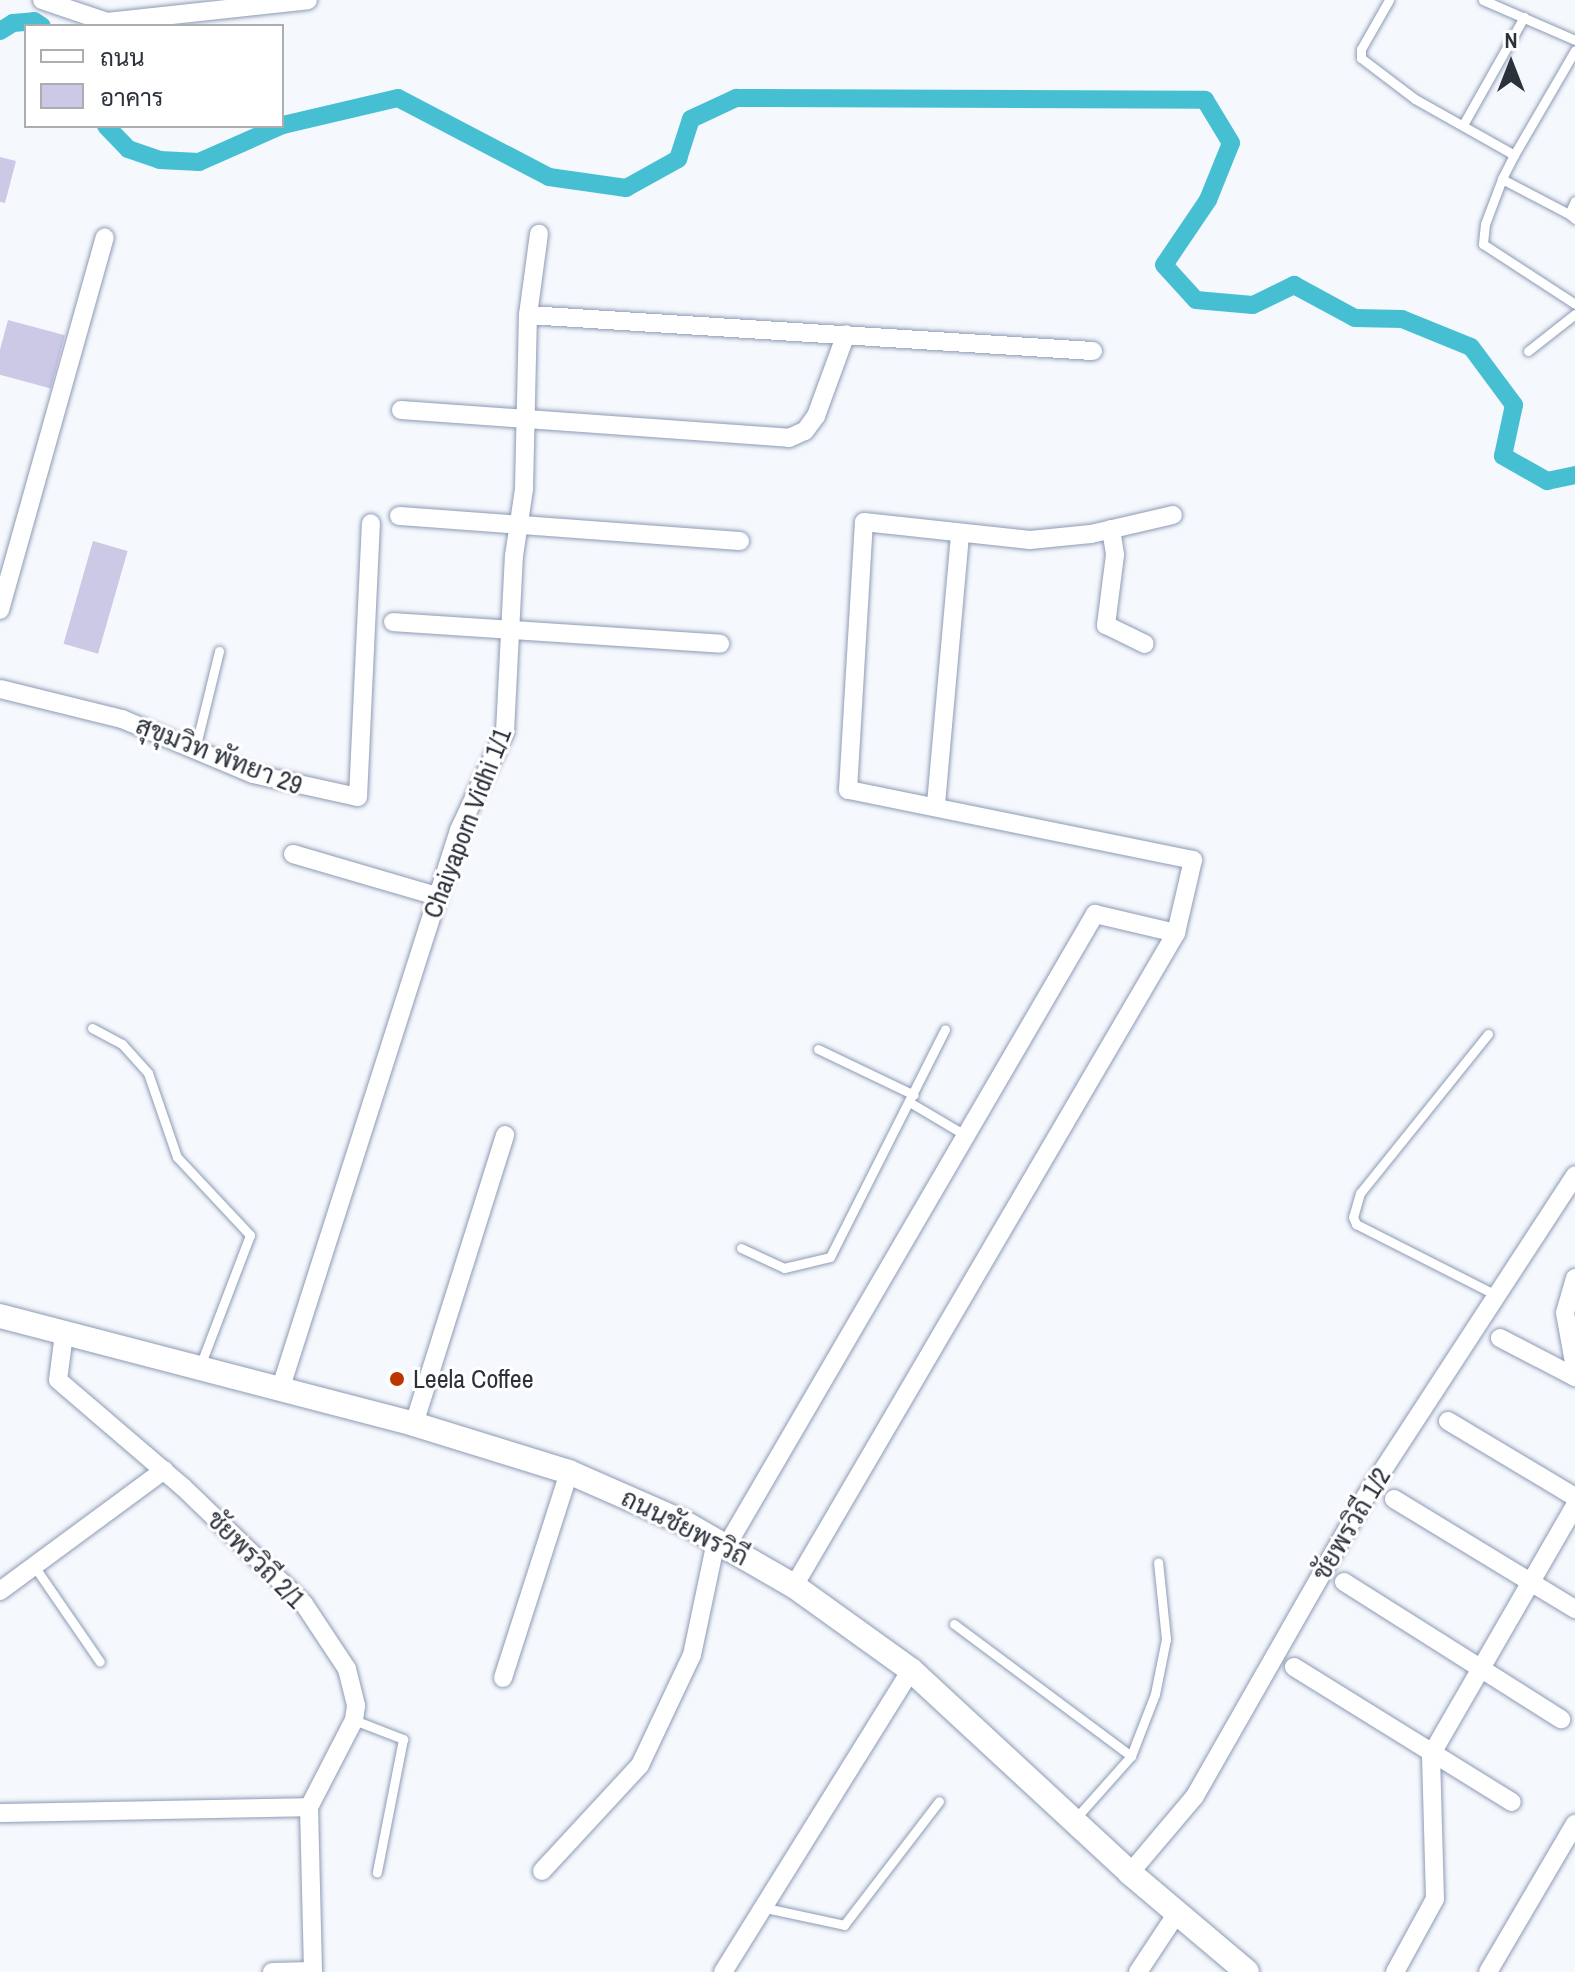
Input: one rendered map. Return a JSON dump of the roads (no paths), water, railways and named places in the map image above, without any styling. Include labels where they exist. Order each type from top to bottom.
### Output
[{"type":"main road","name":"ถนนชัยพรวิถี","points":[[0,1316],[414,1424],[569,1472],[721,1544],[794,1586],[911,1670],[1130,1873],[1247,1972]]},
{"type":"street","points":[[42,0],[107,22],[308,0]]},
{"type":"street","name":"Chaiyaporn Vidhi 1/1","points":[[280,1390],[459,830],[505,732],[509,628],[526,421],[528,315],[539,234]]},
{"type":"street","points":[[0,610],[105,237]]},
{"type":"street","points":[[528,315],[1093,351]]},
{"type":"street","points":[[401,410],[789,438],[805,431],[816,416],[846,334]]},
{"type":"street","points":[[794,1586],[1176,933],[1193,860],[936,804],[848,790],[864,522],[1030,540],[1111,529],[1173,515]]},
{"type":"street","points":[[399,516],[740,541]]},
{"type":"street","name":"สุขุมวิท พัทยา 29","points":[[0,689],[78,705],[253,774],[358,797],[371,523]]},
{"type":"street","points":[[1111,529],[1115,555],[1106,625],[1145,644]]},
{"type":"street","points":[[936,804],[960,534]]},
{"type":"street","points":[[393,622],[720,644]]},
{"type":"street","points":[[293,854],[437,896]]},
{"type":"street","points":[[542,1871],[640,1765],[692,1655],[721,1544],[1095,914],[1176,933]]},
{"type":"street","points":[[414,1424],[505,1135]]},
{"type":"street","name":"ชัยพรวิถี 1/2","points":[[1130,1873],[1195,1796],[1366,1496],[1575,1175]]},
{"type":"street","points":[[1575,1278],[1565,1313],[1575,1368]]},
{"type":"street","name":"ชัยพรวิถี 2/1","points":[[64,1334],[58,1380],[164,1470],[304,1604],[347,1669],[356,1706],[354,1720]]},
{"type":"street","points":[[1500,1338],[1575,1377]]},
{"type":"street","points":[[1448,1421],[1575,1497]]},
{"type":"street","points":[[0,1591],[164,1470]]},
{"type":"street","points":[[503,1678],[569,1472]]},
{"type":"street","points":[[1394,1499],[1575,1609]]},
{"type":"street","points":[[1395,1972],[1435,1899],[1431,1755],[1575,1506]]},
{"type":"street","points":[[1344,1582],[1561,1719]]},
{"type":"street","points":[[1294,1667],[1431,1755],[1512,1802]]},
{"type":"street","points":[[723,1972],[911,1670]]},
{"type":"street","points":[[272,1972],[313,1972],[309,1807],[354,1720]]},
{"type":"street","points":[[0,1813],[309,1807]]},
{"type":"street","points":[[1488,1972],[1575,1824]]},
{"type":"street","points":[[1138,1972],[1177,1913]]},
{"type":"lane","points":[[1389,0],[1361,49],[1361,58],[1415,99],[1464,123],[1514,155]]},
{"type":"lane","points":[[1483,0],[1575,40]]},
{"type":"lane","points":[[1464,123],[1524,17]]},
{"type":"lane","points":[[1575,50],[1502,179],[1485,224],[1483,244],[1575,304]]},
{"type":"lane","points":[[1502,179],[1572,216],[1575,201]]},
{"type":"lane","points":[[1528,351],[1575,314]]},
{"type":"lane","points":[[195,749],[219,651]]},
{"type":"lane","points":[[92,1028],[122,1044],[148,1073],[177,1157],[250,1235],[198,1369]]},
{"type":"lane","points":[[741,1248],[784,1268],[830,1257],[945,1029]]},
{"type":"lane","points":[[1488,1034],[1360,1193],[1353,1217],[1356,1224],[1496,1295]]},
{"type":"lane","points":[[818,1049],[912,1099],[965,1135]]},
{"type":"lane","points":[[1074,1820],[1131,1756],[1155,1694],[1166,1639],[1158,1562]]},
{"type":"lane","points":[[34,1566],[100,1662]]},
{"type":"lane","points":[[954,1624],[1131,1756]]},
{"type":"lane","points":[[354,1720],[403,1739],[377,1872]]},
{"type":"lane","points":[[761,1907],[844,1925],[939,1801]]},
{"type":"waterway","points":[[0,31],[13,23],[34,21],[39,24]]},
{"type":"waterway","points":[[284,125],[398,98],[549,177],[626,188],[678,159],[691,119],[736,98],[1205,100],[1231,143],[1208,200],[1164,265],[1196,300],[1253,305],[1294,285],[1355,318],[1402,319],[1471,347],[1514,405],[1503,456],[1547,481],[1575,475]]},
{"type":"waterway","points":[[108,128],[128,149],[160,160],[199,162],[276,128]]},
{"type":"place","name":"Leela Coffee","points":[[397,1379]]}]
